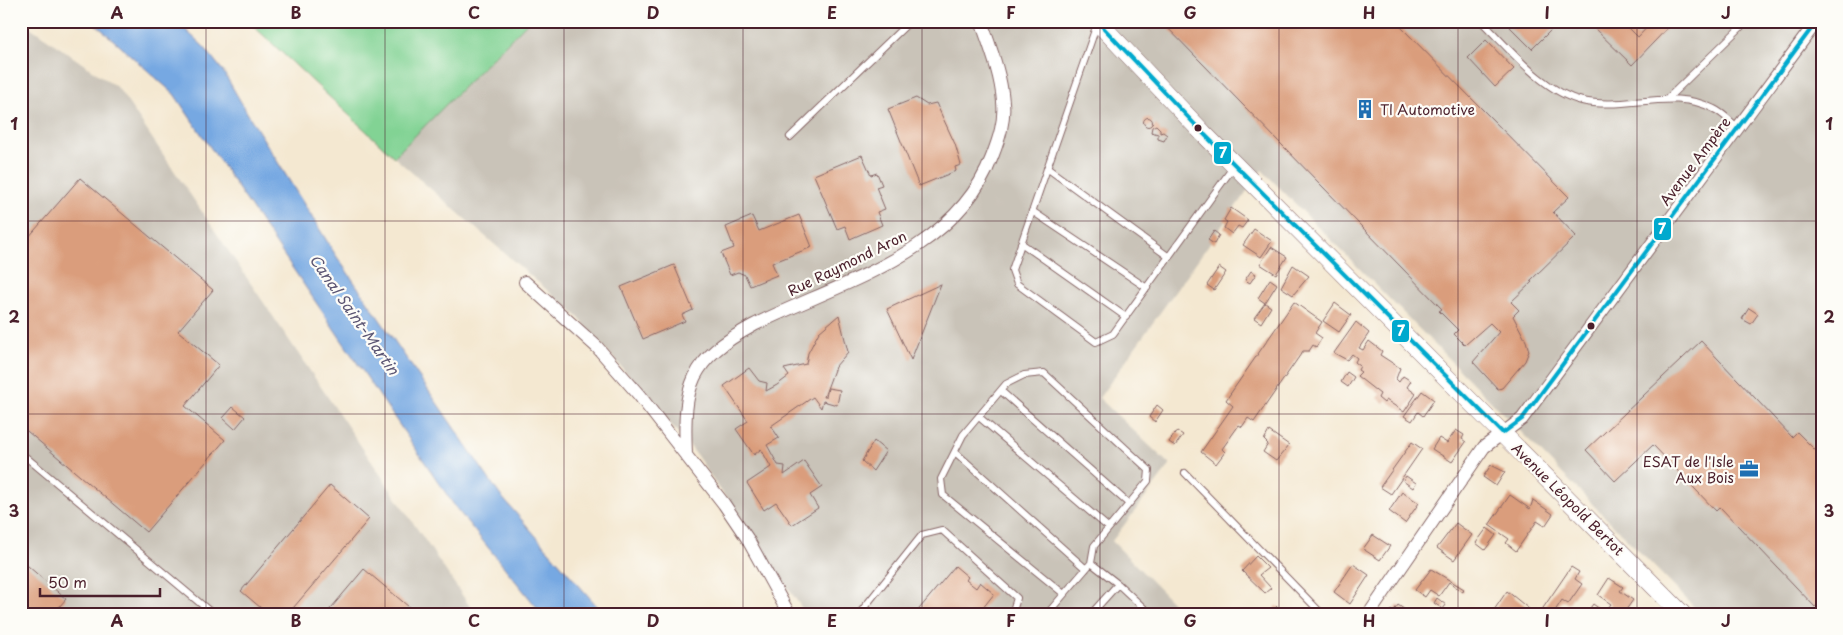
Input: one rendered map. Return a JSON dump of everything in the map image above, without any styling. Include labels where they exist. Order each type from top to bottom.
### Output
[{"type":"street","name":"Rue Raymond Aron","points":[[686,456],[685,408],[688,393],[693,378],[717,349],[735,335],[754,325],[910,251],[943,228],[977,189],[988,169],[1002,126],[1004,102],[981,21]]},
{"type":"street","name":"Avenue Ampère","points":[[1369,614],[1484,447],[1522,418],[1817,21]]},
{"type":"street","name":"Avenue Léopold Bertot","points":[[1097,22],[1235,165],[1682,614]]},
{"type":"street","points":[[525,282],[597,347],[640,395],[724,504],[747,538],[789,614]]},
{"type":"lane","points":[[1481,21],[1549,87],[1582,101],[1636,103],[1668,98],[1694,101],[1714,109],[1738,128]]},
{"type":"lane","points":[[1668,98],[1747,21]]},
{"type":"lane","points":[[1097,22],[1012,270],[1017,284],[1096,342],[1114,334],[1235,165]]},
{"type":"lane","points":[[790,137],[906,23]]},
{"type":"lane","points":[[1047,168],[1169,257]]},
{"type":"lane","points":[[1032,212],[1147,288]]},
{"type":"lane","points":[[1021,243],[1126,317]]},
{"type":"lane","points":[[1047,614],[1091,563],[1094,546],[1148,481],[1148,470],[1044,373],[1024,375],[1006,384],[963,435],[942,479],[943,495],[1064,594]]},
{"type":"lane","points":[[1001,391],[1129,504]]},
{"type":"lane","points":[[979,417],[1109,528]]},
{"type":"lane","points":[[955,452],[1086,569]]},
{"type":"lane","points":[[21,454],[213,614]]},
{"type":"lane","points":[[1185,473],[1322,614]]},
{"type":"lane","points":[[858,614],[922,536],[942,530],[1017,598],[1012,614]]},
{"type":"lane","points":[[1091,563],[1118,584],[1150,614]]},
{"type":"lane","points":[[1091,614],[1118,584]]},
{"type":"shaded area","points":[[21,21],[118,88],[475,614],[21,614]]},
{"type":"shaded area","points":[[529,21],[1822,21],[1822,614],[1701,614],[1262,170],[1099,398],[1170,465],[1112,541],[1184,614],[806,614],[693,450],[578,317],[394,157]]},
{"type":"green space","points":[[248,21],[529,21],[394,157]]},
{"type":"water","name":"Canal Saint-Martin","points":[[92,21],[176,21],[204,47],[223,71],[335,254],[500,495],[604,614],[543,614],[535,605],[456,508],[174,94]]},
{"type":"building","name":"TI Automotive","points":[[1161,21],[1395,21],[1569,197],[1553,212],[1576,236],[1511,302],[1519,310],[1513,316],[1529,351],[1525,361],[1502,388],[1498,389],[1473,362],[1499,332],[1490,323],[1465,345],[1454,334],[1458,330],[1439,311],[1442,309]]},
{"type":"building","points":[[1504,21],[1560,21],[1532,49]]},
{"type":"building","points":[[1592,21],[1622,21],[1638,37],[1653,21],[1674,21],[1632,65],[1590,24]]},
{"type":"building","points":[[1486,40],[1514,69],[1495,87],[1468,58]]},
{"type":"building","points":[[916,98],[927,105],[936,103],[955,144],[961,165],[955,167],[956,171],[919,186],[888,109]]},
{"type":"building","points":[[1148,117],[1153,122],[1148,127],[1143,122]]},
{"type":"building","points":[[1156,125],[1160,129],[1160,133],[1163,132],[1167,135],[1164,141],[1158,139],[1158,134],[1151,132],[1152,127]]},
{"type":"building","points":[[862,155],[871,175],[877,173],[882,185],[876,187],[885,209],[877,212],[882,225],[850,239],[845,226],[837,229],[814,175]]},
{"type":"building","points":[[80,178],[213,290],[178,331],[219,365],[185,406],[225,440],[146,532],[21,426],[21,246]]},
{"type":"building","points":[[1231,208],[1248,220],[1242,228],[1238,226],[1232,234],[1224,228],[1227,222],[1224,220]]},
{"type":"building","points":[[799,215],[812,247],[772,263],[777,275],[750,286],[745,275],[738,272],[730,275],[721,253],[734,248],[726,227],[752,216],[759,231]]},
{"type":"building","points":[[1254,229],[1272,241],[1261,257],[1243,245]]},
{"type":"building","points":[[1214,231],[1219,235],[1214,244],[1208,240]]},
{"type":"building","points":[[1271,247],[1287,257],[1276,274],[1260,264]]},
{"type":"building","points":[[674,265],[693,310],[682,315],[685,321],[643,339],[621,287]]},
{"type":"building","points":[[1293,265],[1309,276],[1293,295],[1281,287]]},
{"type":"building","points":[[1219,267],[1226,272],[1214,290],[1207,285]]},
{"type":"building","points":[[1251,271],[1256,274],[1250,283],[1245,280]]},
{"type":"building","points":[[1270,279],[1277,284],[1265,303],[1258,298]]},
{"type":"building","points":[[941,284],[937,294],[911,360],[887,309]]},
{"type":"building","points":[[1294,302],[1322,322],[1315,333],[1322,338],[1316,347],[1313,345],[1309,351],[1303,351],[1254,422],[1248,418],[1242,427],[1239,425],[1222,449],[1225,452],[1216,464],[1201,452],[1233,406],[1226,400]]},
{"type":"building","points":[[1265,303],[1271,307],[1261,323],[1254,318]]},
{"type":"building","points":[[1335,303],[1351,315],[1339,332],[1323,321]]},
{"type":"building","points":[[1749,308],[1758,314],[1751,324],[1742,319]]},
{"type":"building","points":[[839,315],[848,352],[835,367],[824,397],[826,397],[828,388],[840,390],[837,405],[823,401],[821,408],[813,397],[771,426],[779,438],[767,445],[778,465],[785,466],[784,475],[804,461],[822,487],[810,495],[818,508],[792,525],[776,502],[764,510],[747,483],[771,467],[761,449],[754,455],[736,429],[748,421],[724,386],[749,368],[759,381],[767,383],[766,391],[777,385],[789,376],[784,369],[806,364],[808,353],[819,332]]},
{"type":"building","points":[[1356,322],[1369,333],[1359,348],[1363,350],[1369,341],[1382,351],[1380,355],[1400,368],[1396,379],[1399,382],[1403,376],[1411,381],[1407,387],[1416,394],[1404,412],[1386,400],[1384,403],[1378,398],[1380,394],[1357,376],[1361,372],[1358,370],[1360,366],[1355,362],[1357,358],[1352,354],[1347,360],[1334,353]]},
{"type":"building","name":"ESAT de l'Isle Aux Bois","points":[[1701,341],[1792,437],[1797,432],[1822,457],[1822,601],[1815,607],[1720,507],[1716,511],[1653,445],[1615,481],[1586,450]]},
{"type":"building","points":[[1347,372],[1354,377],[1348,387],[1341,382]]},
{"type":"building","points":[[1422,391],[1434,400],[1423,416],[1418,412],[1412,421],[1404,416]]},
{"type":"building","points":[[1157,405],[1163,410],[1155,422],[1149,417]]},
{"type":"building","points":[[233,407],[245,417],[235,429],[223,418]]},
{"type":"building","points":[[1456,430],[1464,435],[1462,439],[1466,442],[1452,462],[1432,449],[1439,438],[1447,443]]},
{"type":"building","points":[[1177,431],[1183,435],[1175,446],[1169,442]]},
{"type":"building","points":[[1269,431],[1289,445],[1276,461],[1263,452],[1268,444],[1264,440]]},
{"type":"building","points":[[874,441],[886,451],[873,471],[862,461]]},
{"type":"building","points":[[1412,442],[1422,449],[1391,494],[1380,487]]},
{"type":"building","points":[[1491,465],[1505,472],[1496,486],[1483,477]]},
{"type":"building","points":[[1406,476],[1416,483],[1413,488],[1403,481]]},
{"type":"building","points":[[330,485],[369,519],[288,614],[268,614],[241,591]]},
{"type":"building","points":[[1402,492],[1419,503],[1405,523],[1389,511]]},
{"type":"building","points":[[1510,495],[1530,509],[1533,500],[1553,514],[1545,526],[1537,521],[1516,551],[1506,543],[1509,539],[1489,525]]},
{"type":"building","points":[[1456,523],[1472,535],[1454,560],[1437,548]]},
{"type":"building","points":[[1487,528],[1496,535],[1485,550],[1476,543]]},
{"type":"building","points":[[1373,535],[1390,546],[1380,560],[1363,549]]},
{"type":"building","points":[[1256,556],[1268,568],[1259,575],[1271,588],[1265,593],[1242,571]]},
{"type":"building","points":[[21,560],[66,599],[53,614],[21,614]]},
{"type":"building","points":[[1353,564],[1369,575],[1350,604],[1334,592]]},
{"type":"building","points":[[955,566],[968,577],[966,580],[976,588],[980,582],[994,594],[978,614],[915,614]]},
{"type":"building","points":[[1571,567],[1579,572],[1575,579],[1582,584],[1568,604],[1562,600],[1553,614],[1539,614]]},
{"type":"building","points":[[364,569],[409,607],[403,614],[326,614]]},
{"type":"building","points":[[1431,569],[1464,589],[1463,592],[1449,582],[1439,596],[1430,590],[1425,597],[1415,590]]},
{"type":"building","points":[[1609,578],[1623,587],[1620,591],[1633,600],[1623,614],[1617,614],[1608,608],[1611,604],[1598,595]]},
{"type":"building","points":[[1507,591],[1529,609],[1526,614],[1499,614],[1494,610]]},
{"type":"building","points":[[1437,598],[1446,605],[1443,609],[1434,603]]},
{"type":"building","points":[[1593,604],[1605,613],[1592,614],[1588,611]]},
{"type":"building","points":[[1398,605],[1411,614],[1388,614],[1391,610],[1393,612]]},
{"type":"building","points":[[1277,606],[1285,614],[1274,614],[1272,611]]},
{"type":"transit line","name":"7","points":[[1097,21],[1203,133],[1503,433]]},
{"type":"transit line","name":"7","points":[[1503,433],[1522,419],[1817,21]]},
{"type":"place","name":"TI Automotive","points":[[1365,109]]},
{"type":"place","name":"ESAT de l'Isle Aux Bois","points":[[1749,469]]}]
